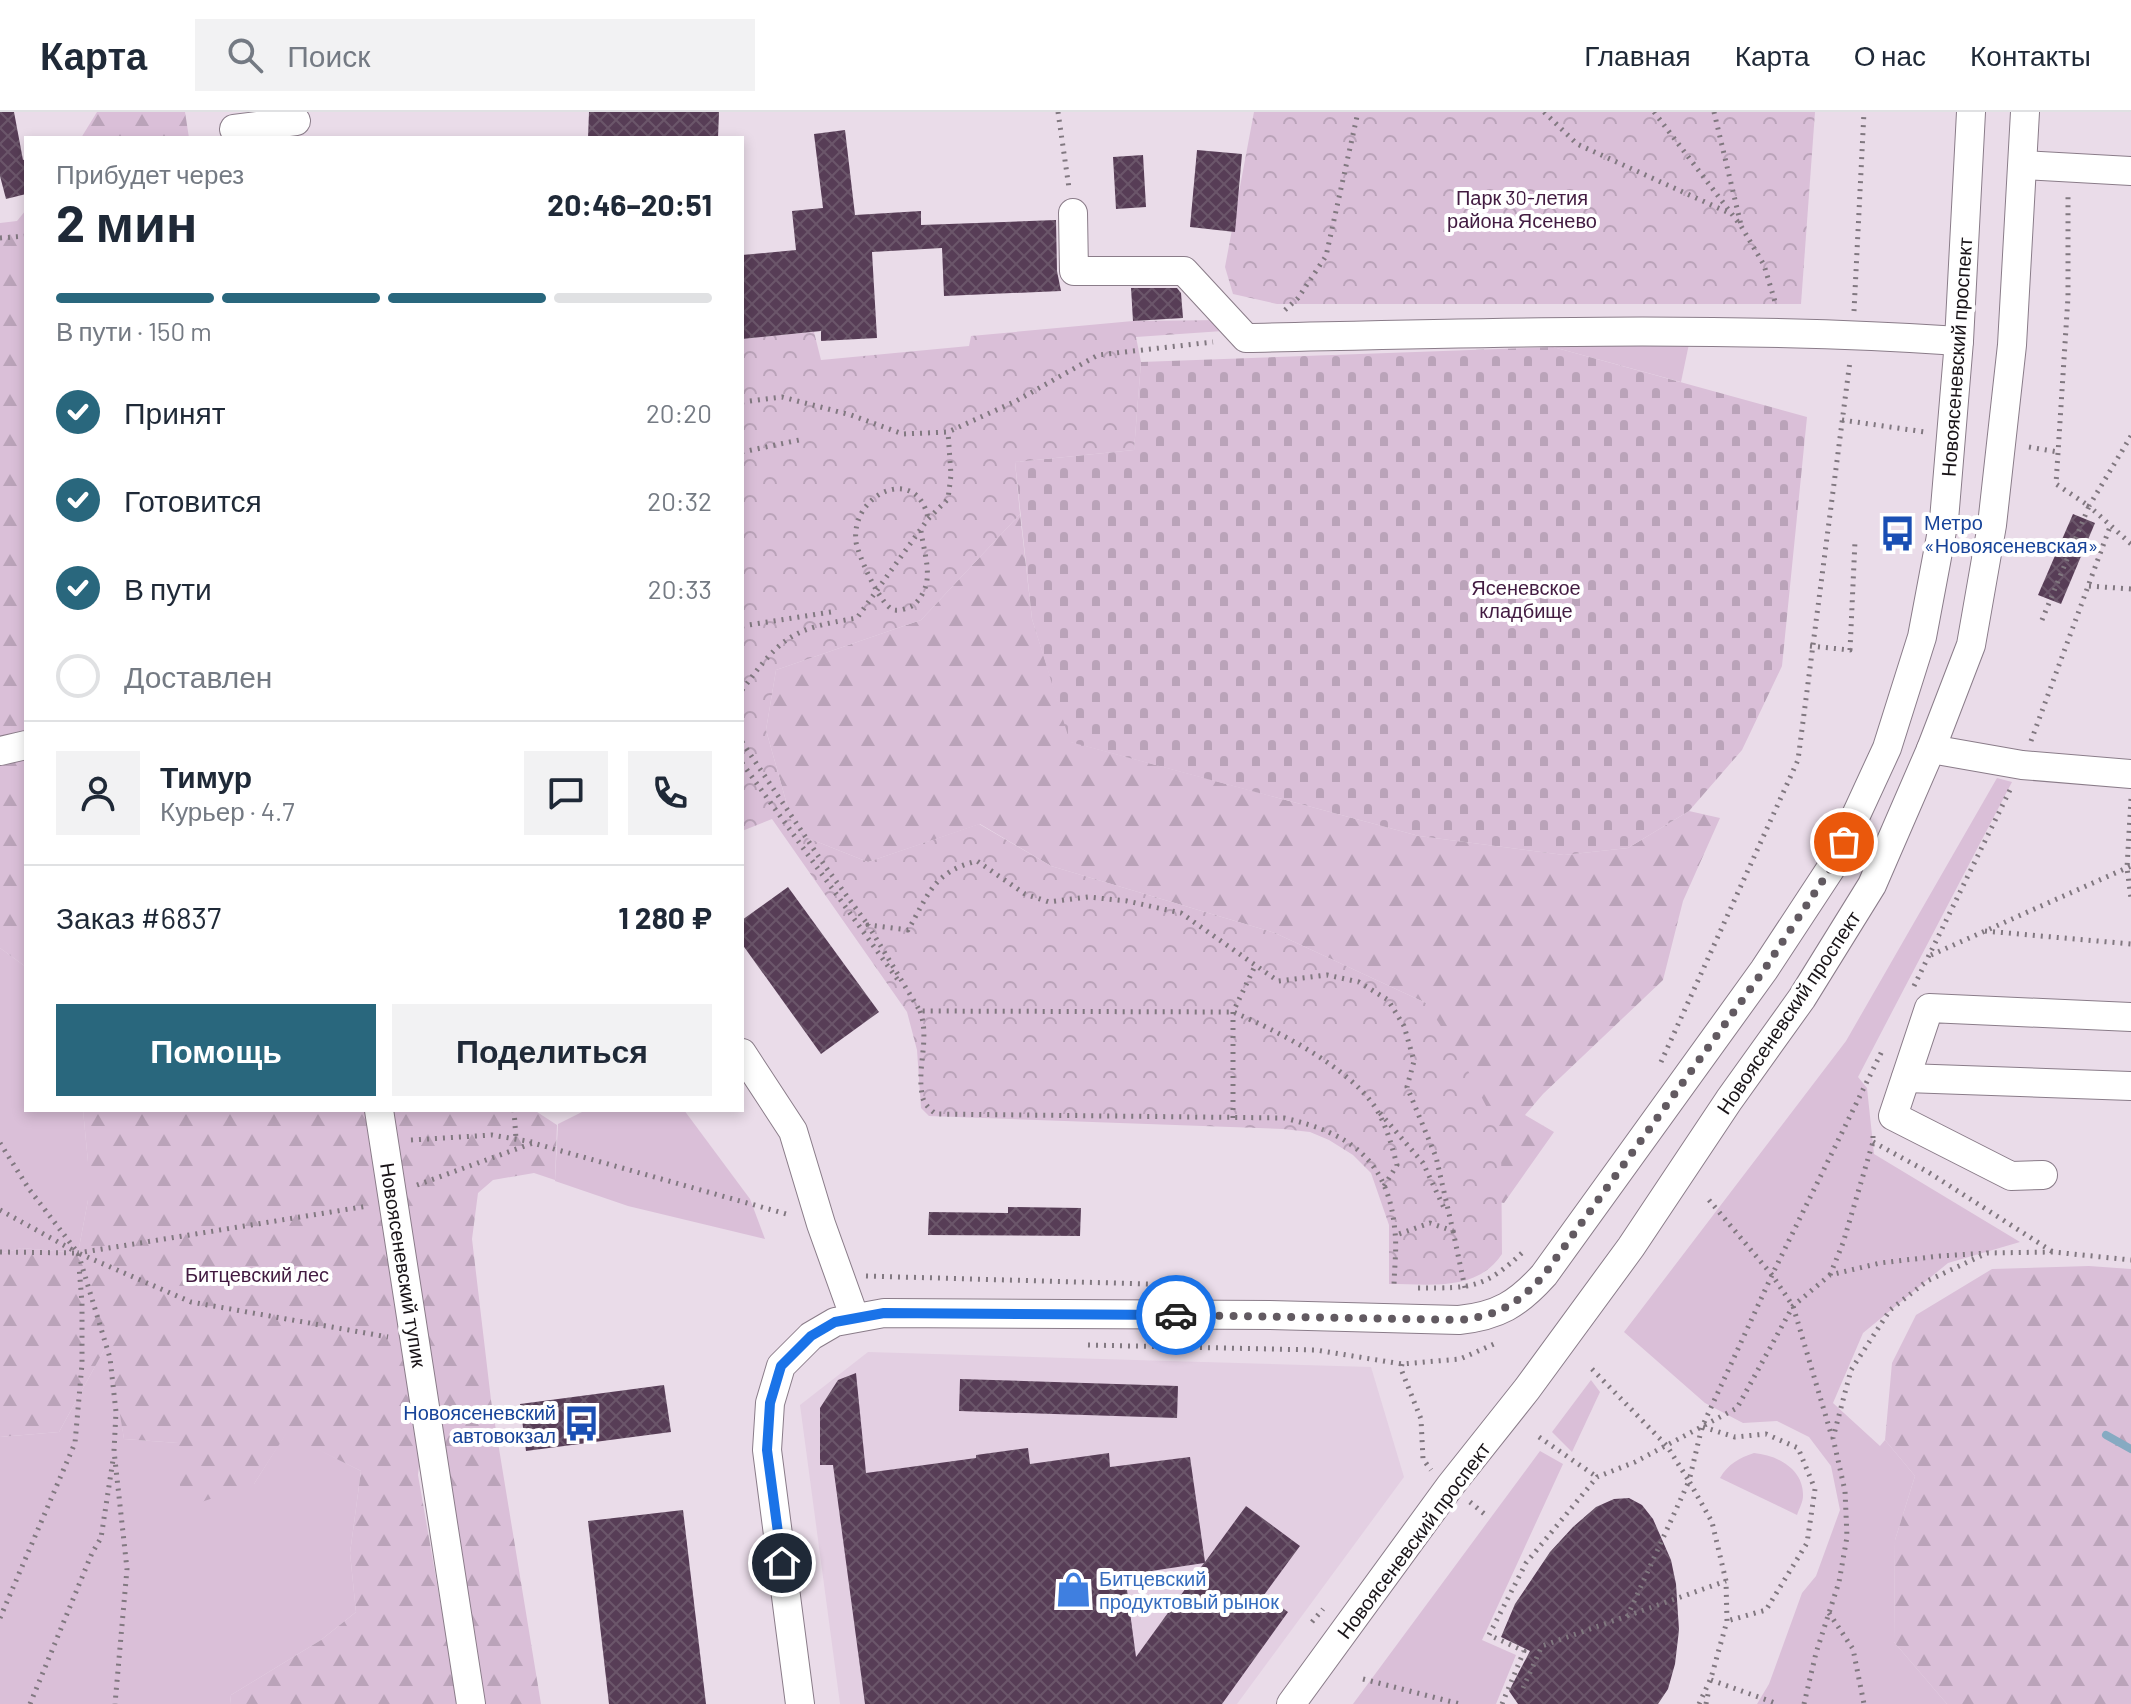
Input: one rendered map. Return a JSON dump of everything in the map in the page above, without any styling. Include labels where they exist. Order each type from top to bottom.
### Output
[{"type":"street","name":"Новоясеневский проспект","points":[[800,1704],[767,1450],[770,1403],[781,1366],[811,1336],[835,1322],[854,1316],[884,1313],[1270,1315],[1459,1320],[1484,1317],[1505,1309],[1525,1296],[1553,1263],[1764,970],[1833,865],[1887,748],[1922,637],[1944,520],[1959,341],[1971,112]]},
{"type":"street","name":"Новоясеневский проспект","points":[[1291,1704],[1450,1486],[1527,1389],[1631,1247],[1729,1100],[1802,998],[1872,885],[1931,749],[1971,645],[1992,525],[2012,345],[2025,112]]},
{"type":"street","points":[[234,126],[296,121]]},
{"type":"street","points":[[2023,165],[2131,171]]},
{"type":"street","points":[[1073,213],[1074,271],[1184,271],[1246,338],[1642,330],[1853,334],[1959,341]]},
{"type":"street","points":[[0,751],[24,745]]},
{"type":"street","points":[[1931,749],[2022,765],[2131,774]]},
{"type":"street","points":[[2043,1175],[2011,1176],[1893,1116],[1929,1008],[2131,1017]]},
{"type":"street","points":[[744,1056],[793,1131],[821,1224],[854,1316]]},
{"type":"street","points":[[1906,1078],[2131,1086]]},
{"type":"street","name":"Новоясеневский тупик","points":[[379,1112],[471,1704]]},
{"type":"path","points":[[1058,112],[1073,213]]},
{"type":"path","points":[[1282,313],[1298,298],[1326,256],[1358,112]]},
{"type":"path","points":[[1544,112],[1577,144],[1729,213]]},
{"type":"path","points":[[1654,112],[1741,226],[1764,265],[1775,304],[1794,332]]},
{"type":"path","points":[[1714,112],[1741,226]]},
{"type":"path","points":[[1660,1065],[1798,760],[1810,646],[1853,334],[1864,112]]},
{"type":"path","points":[[2069,168],[2068,297],[2056,484],[2089,506],[2131,544]]},
{"type":"path","points":[[0,238],[24,236]]},
{"type":"path","points":[[744,402],[782,397],[851,415],[903,434],[948,432],[1016,401],[1098,355],[1246,338]]},
{"type":"path","points":[[1842,420],[1929,433]]},
{"type":"path","points":[[744,688],[782,641],[803,630],[857,618],[928,519],[948,499],[951,475],[948,432]]},
{"type":"path","points":[[2042,620],[2089,506],[2131,436]]},
{"type":"path","points":[[744,452],[804,439]]},
{"type":"path","points":[[2029,447],[2058,452]]},
{"type":"path","points":[[920,530],[927,582],[919,600],[909,608],[895,610],[886,605],[864,564],[856,540],[859,521],[870,499],[881,491],[897,489],[913,492],[925,503],[928,519]]},
{"type":"path","points":[[1909,996],[2022,765],[2111,524]]},
{"type":"path","points":[[1810,646],[1850,650],[1855,541]]},
{"type":"path","points":[[2089,586],[2131,589]]},
{"type":"path","points":[[744,626],[831,612]]},
{"type":"path","points":[[801,616],[803,630]]},
{"type":"path","points":[[744,745],[868,925],[920,1011],[925,1025],[922,1094],[927,1107],[936,1114],[1284,1118],[1334,1133],[1359,1150],[1377,1170],[1396,1235],[1394,1288],[1465,1288],[1500,1274],[1527,1249]]},
{"type":"path","points":[[744,766],[920,1011]]},
{"type":"path","points":[[2131,794],[2131,898]]},
{"type":"path","points":[[868,925],[908,930],[937,880],[956,866],[977,861],[1025,894],[1049,902],[1088,897],[1127,901],[1181,913],[1278,981],[1327,975],[1359,982],[1388,1000],[1404,1026],[1414,1061],[1407,1087],[1436,1157],[1465,1288]]},
{"type":"path","points":[[1929,955],[2129,867]]},
{"type":"path","points":[[1984,931],[2131,944]]},
{"type":"path","points":[[1233,1118],[1233,1012],[1255,966]]},
{"type":"path","points":[[920,1011],[1233,1012],[1271,1028],[1348,1079],[1423,1163],[1453,1231]]},
{"type":"path","points":[[1627,1617],[1689,1481],[1702,1427],[1772,1275],[1889,1037]]},
{"type":"path","points":[[1876,1064],[1876,1079]]},
{"type":"path","points":[[1375,1108],[1397,1165],[1384,1186]]},
{"type":"path","points":[[514,1112],[516,1139]]},
{"type":"path","points":[[1830,1275],[1843,1243],[1873,1142],[1874,1126]]},
{"type":"path","points":[[385,1142],[492,1135],[516,1139],[821,1224]]},
{"type":"path","points":[[1873,1142],[1928,1172],[2053,1252]]},
{"type":"path","points":[[0,1143],[29,1189],[78,1253],[110,1358],[116,1412],[114,1451],[101,1538],[30,1704]]},
{"type":"path","points":[[0,1252],[78,1253],[394,1198],[533,1143]]},
{"type":"path","points":[[1709,1200],[1772,1275],[1793,1306],[1833,1438],[1845,1491],[1847,1537],[1839,1582],[1816,1653],[1804,1704]]},
{"type":"path","points":[[0,1210],[78,1253],[191,1302],[417,1342]]},
{"type":"path","points":[[1396,1235],[1430,1223],[1453,1231]]},
{"type":"path","points":[[1502,1704],[1524,1651],[1489,1635],[1526,1563],[1597,1477],[1667,1446],[1737,1408],[1793,1306],[1830,1275],[1880,1263],[1987,1253],[2053,1252],[2131,1260]]},
{"type":"path","points":[[0,1618],[75,1443],[82,1364],[78,1253]]},
{"type":"path","points":[[1833,1438],[1851,1370],[1890,1310],[1927,1281],[1987,1253]]},
{"type":"path","points":[[839,1276],[1149,1284]]},
{"type":"path","points":[[1074,1345],[1316,1350],[1402,1364],[1460,1359],[1496,1343]]},
{"type":"path","points":[[1402,1364],[1401,1369],[1421,1419],[1426,1466],[1488,1517]]},
{"type":"path","points":[[1592,1369],[1667,1446],[1712,1522],[1726,1581],[1727,1621],[1706,1704]]},
{"type":"path","points":[[1702,1427],[1735,1437],[1766,1434],[1798,1448],[1815,1489],[1807,1543],[1766,1610],[1727,1621]]},
{"type":"path","points":[[1539,1437],[1597,1477]]},
{"type":"path","points":[[114,1451],[127,1569],[115,1704]]},
{"type":"path","points":[[1523,1688],[1542,1646],[1726,1581]]},
{"type":"path","points":[[1829,1613],[1853,1649],[1864,1704]]},
{"type":"path","points":[[1699,1704],[1711,1678]]},
{"type":"path","points":[[1711,1678],[1778,1704]]},
{"type":"path","points":[[1363,1679],[1460,1704]]},
{"type":"shaded area","name":"Битцевский продуктовый рынок","points":[[868,1352],[1371,1367],[1404,1477],[1237,1704],[840,1704],[800,1405]]},
{"type":"green space","points":[[97,112],[185,112],[189,136],[82,136]]},
{"type":"green space","name":"Парк 30-летия района Ясенево","points":[[1254,112],[1815,112],[1801,304],[1277,304],[1233,294],[1225,267]]},
{"type":"green space","points":[[24,212],[24,966],[0,948],[0,223],[17,221]]},
{"type":"green space","points":[[1224,320],[1223,331],[1136,337],[1141,362],[1134,450],[1015,462],[1020,514],[921,620],[776,670],[766,730],[795,833],[868,862],[979,824],[1051,866],[1275,933],[1426,1003],[1462,1059],[1501,1135],[1502,1254],[1480,1275],[1466,1280],[1436,1285],[1389,1284],[1389,1225],[1371,1173],[1353,1155],[1310,1132],[929,1116],[921,1108],[917,1050],[907,1012],[772,819],[744,830],[744,339],[814,332],[821,360],[969,346],[971,336],[1133,321]]},
{"type":"green space","points":[[1560,339],[1690,339],[1681,382],[1553,347]]},
{"type":"green space","name":"Ясеневское кладбище","points":[[1553,347],[1807,417],[1782,666],[1742,750],[1689,811],[1628,848],[1564,855],[1419,836],[1070,742],[1032,619],[1015,462],[1134,450],[1141,362]]},
{"type":"green space","points":[[1020,514],[1032,619],[1071,742],[1419,836],[1564,855],[1628,848],[1689,811],[1720,818],[1683,901],[1663,980],[1543,1094],[1525,1115],[1554,1132],[1504,1203],[1476,1198],[1426,1003],[1275,933],[1051,866],[980,824],[868,862],[795,833],[766,730],[776,670],[921,620]]},
{"type":"green space","points":[[1997,778],[2012,782],[1858,1077],[1867,1088],[1874,1154],[2020,1242],[1948,1263],[1863,1333],[1833,1403],[1880,1446],[1885,1440],[1915,1476],[1895,1540],[1894,1642],[1947,1704],[1757,1704],[1769,1684],[1802,1593],[1816,1576],[1840,1510],[1831,1466],[1809,1437],[1777,1421],[1743,1423],[1705,1403],[1624,1332],[1846,1041]]},
{"type":"green space","points":[[0,948],[24,966],[24,1112],[83,1112],[88,1200],[78,1253],[21,1248],[0,1254]]},
{"type":"green space","name":"Битцевский лес","points":[[83,1112],[537,1112],[557,1125],[555,1180],[534,1173],[493,1180],[478,1193],[472,1239],[491,1400],[541,1704],[480,1704],[424,1422],[418,1475],[458,1704],[230,1704],[231,1695],[321,1640],[356,1612],[350,1553],[361,1471],[286,1434],[254,1484],[181,1509],[178,1443],[124,1439],[108,1343],[59,1432],[0,1437],[0,1254],[21,1248],[78,1253],[88,1200]]},
{"type":"green space","points":[[582,1112],[685,1112],[750,1199],[765,1239],[628,1206],[555,1181],[558,1124]]},
{"type":"green space","points":[[2089,1266],[2131,1269],[2131,1704],[1947,1704],[1894,1642],[1895,1540],[1915,1476],[1885,1440],[1892,1363],[1916,1315],[1992,1269]]},
{"type":"green space","points":[[109,1341],[124,1439],[178,1443],[254,1484],[286,1433],[361,1471],[350,1553],[356,1612],[321,1640],[231,1695],[230,1704],[0,1704],[0,1437],[59,1432]]},
{"type":"green space","points":[[1591,1380],[1600,1392],[1572,1452],[1552,1432]]},
{"type":"green space","points":[[1540,1451],[1563,1464],[1482,1640],[1516,1655],[1496,1704],[1353,1704]]},
{"type":"green space","points":[[1754,1453],[1780,1460],[1799,1478],[1803,1496],[1797,1515],[1720,1478],[1734,1462]]},
{"type":"building","points":[[0,112],[14,112],[24,160],[24,194],[6,199],[0,176]]},
{"type":"building","points":[[589,112],[719,112],[718,136],[588,136]]},
{"type":"building","points":[[845,130],[855,215],[921,211],[921,225],[1056,220],[1057,271],[1061,291],[944,296],[942,248],[872,252],[877,338],[821,341],[821,331],[744,339],[744,255],[796,250],[792,211],[823,208],[814,134]]},
{"type":"building","points":[[1197,150],[1242,154],[1235,232],[1190,227]]},
{"type":"building","points":[[1143,155],[1146,207],[1116,209],[1113,157]]},
{"type":"building","points":[[1131,288],[1177,288],[1181,293],[1183,318],[1133,321]]},
{"type":"building","points":[[2073,514],[2095,523],[2061,604],[2038,595]]},
{"type":"building","points":[[788,887],[879,1012],[821,1054],[744,947],[744,919]]},
{"type":"building","points":[[1008,1207],[1081,1208],[1080,1236],[928,1235],[929,1212],[1008,1213]]},
{"type":"building","points":[[856,1373],[866,1473],[1028,1448],[1030,1464],[1109,1453],[1110,1467],[1190,1457],[1205,1562],[1246,1506],[1300,1546],[1264,1595],[1288,1612],[1222,1704],[865,1704],[833,1465],[820,1465],[820,1408],[838,1380]],"holes":[[[1204,1563],[1136,1657],[1125,1575]]]},
{"type":"building","points":[[960,1379],[1178,1386],[1177,1418],[959,1411]]},
{"type":"building","points":[[664,1385],[671,1432],[526,1451],[520,1404]]},
{"type":"building","points":[[1629,1498],[1642,1505],[1653,1519],[1671,1560],[1676,1584],[1679,1630],[1668,1689],[1658,1704],[1518,1704],[1509,1691],[1530,1651],[1501,1637],[1515,1604],[1550,1552],[1573,1527],[1596,1507],[1614,1499]]},
{"type":"building","points":[[683,1510],[706,1704],[609,1704],[588,1521]]},
{"type":"waterway","points":[[2106,1435],[2131,1449]]},
{"type":"way so far","points":[[1176,1315],[1459,1320],[1484,1317],[1505,1309],[1525,1296],[1544,1275],[1764,970],[1833,865],[1844,842]]},
{"type":"place","name":"Метро «Новоясеневская»","points":[[1898,534]]},
{"type":"place","name":"Новоясеневский автовокзал","points":[[582,1424]]},
{"type":"place","name":"Битцевский продуктовый рынок","points":[[1073,1590]]},
{"type":"route","points":[[782,1563],[767,1450],[770,1403],[781,1366],[811,1336],[835,1322],[854,1316],[884,1313],[1176,1315]]}]
